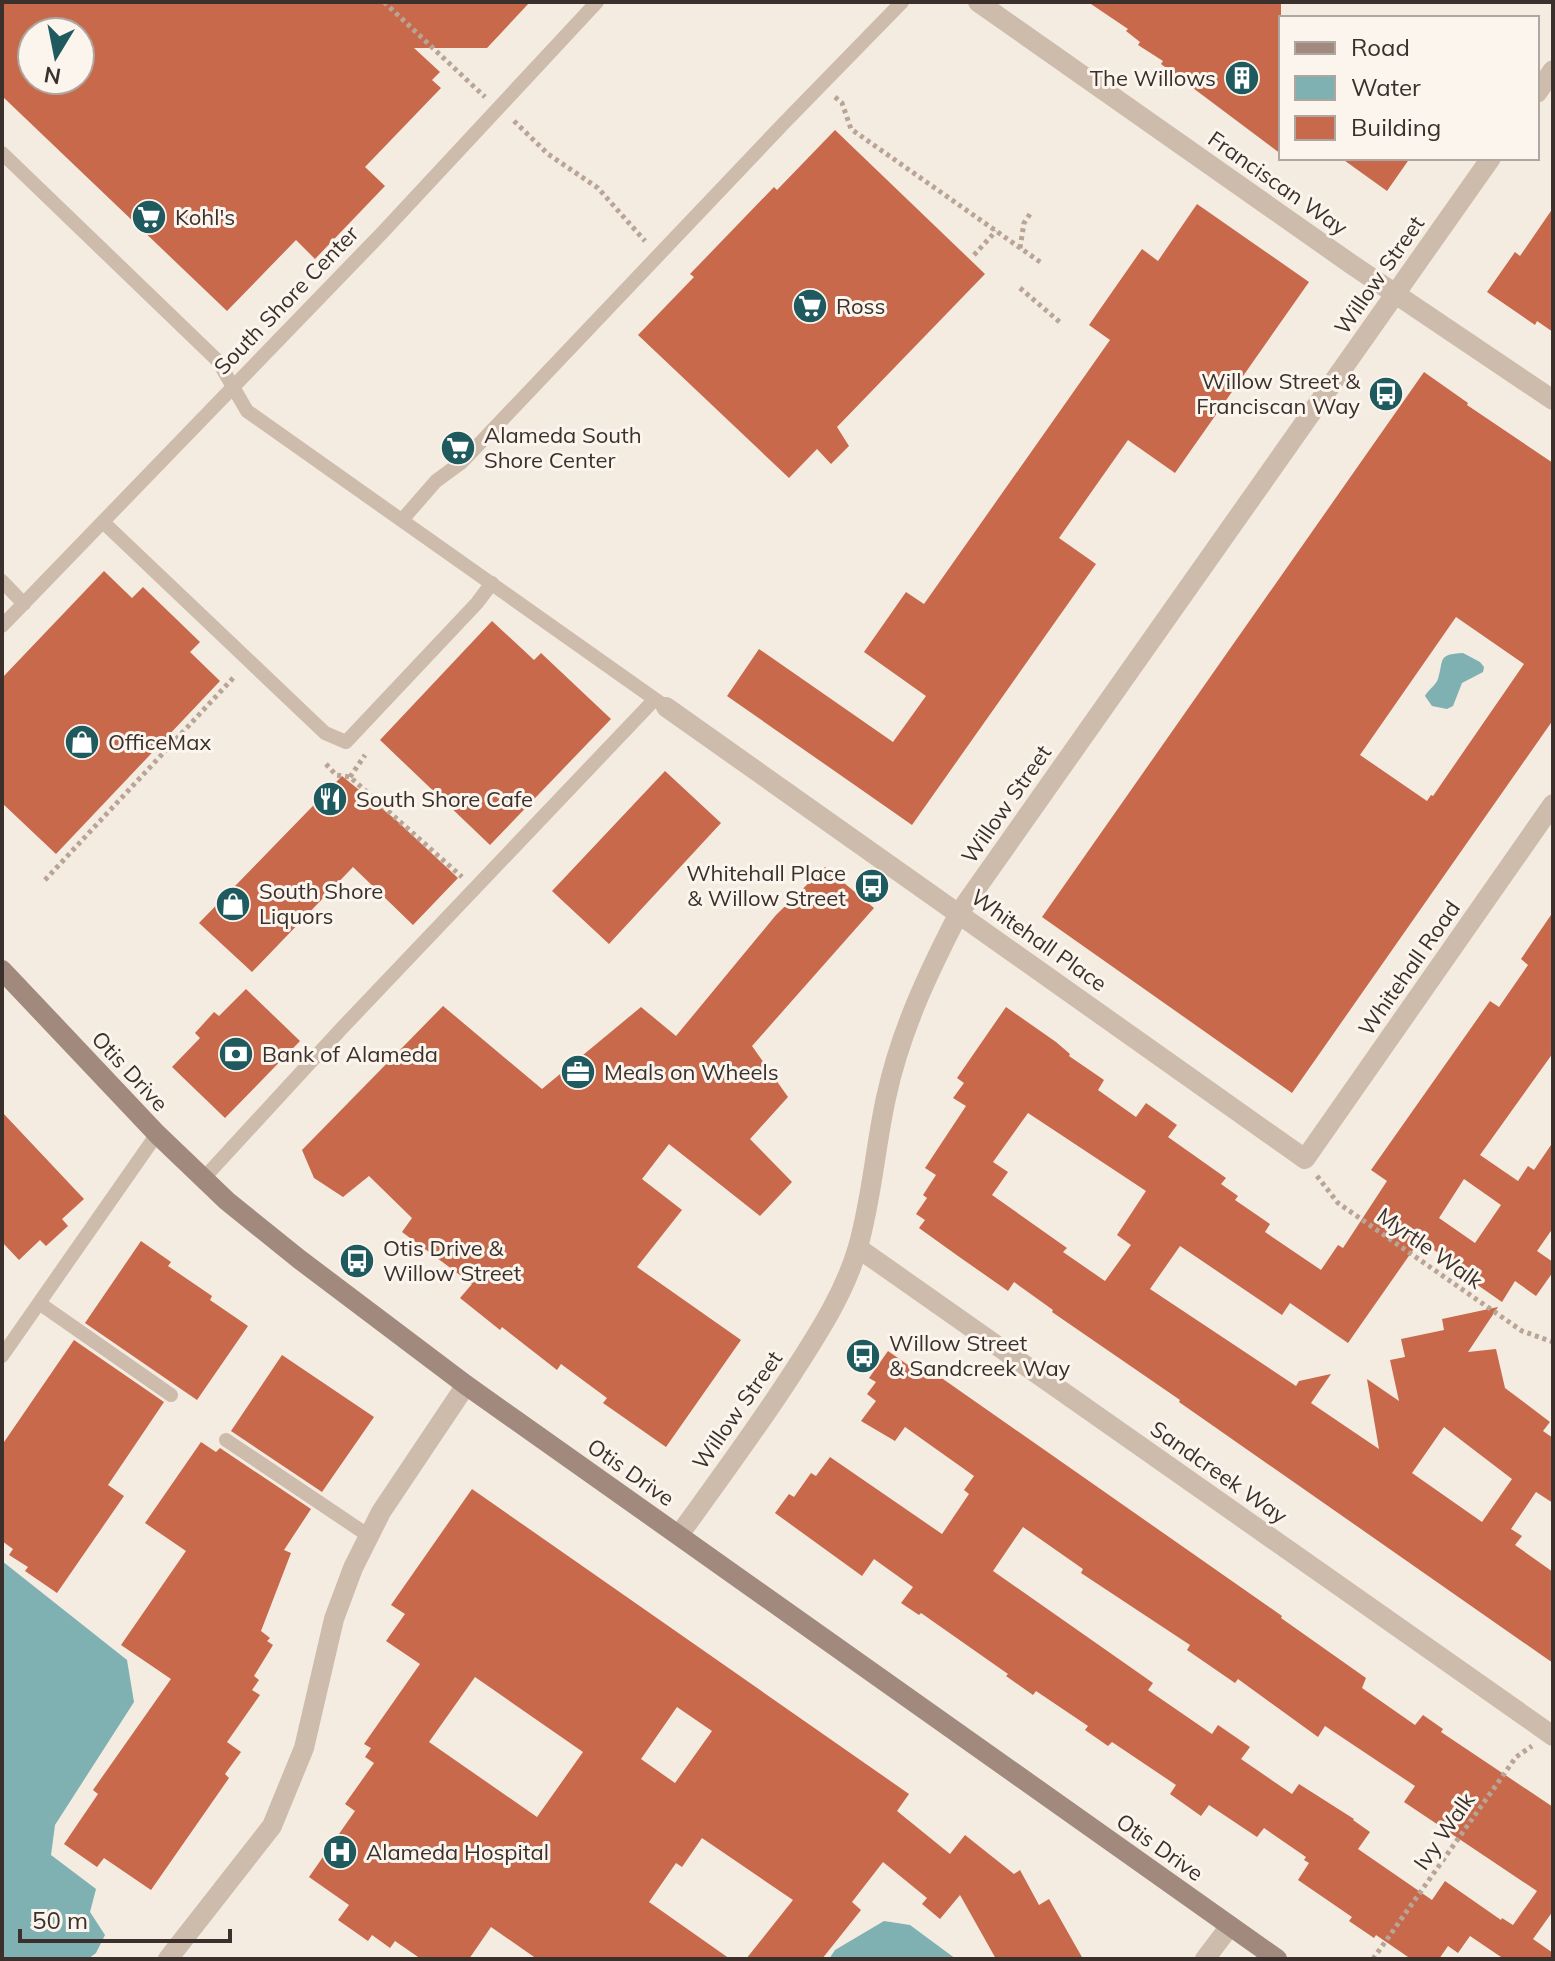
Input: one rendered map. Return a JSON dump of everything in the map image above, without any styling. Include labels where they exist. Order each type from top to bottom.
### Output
[{"type":"main road","name":"Otis Drive","points":[[2,970],[203,1179],[299,1259],[466,1385],[1277,1959]]},
{"type":"street","name":"Franciscan Way","points":[[978,2],[1553,400]]},
{"type":"street","points":[[1539,90],[1553,70]]},
{"type":"street","name":"Willow Street","points":[[679,1535],[814,1340],[844,1284],[858,1248],[872,1187],[885,1099],[901,1036],[928,971],[959,913],[1490,160]]},
{"type":"street","name":"Whitehall Place","points":[[660,703],[1305,1159]]},
{"type":"street","name":"Whitehall Road","points":[[1305,1159],[1553,804]]},
{"type":"street","name":"Sandcreek Way","points":[[858,1248],[1552,1735]]},
{"type":"street","points":[[168,1959],[272,1826],[304,1748],[334,1619],[353,1568],[381,1512],[466,1385]]},
{"type":"street","points":[[1205,1959],[1230,1926]]},
{"type":"lane","name":"South Shore Center","points":[[2,626],[597,2]]},
{"type":"lane","points":[[402,520],[436,481],[462,462],[902,2]]},
{"type":"lane","points":[[2,153],[204,346],[218,361],[247,411],[660,703],[493,869],[203,1179]]},
{"type":"lane","points":[[103,522],[325,733],[346,742],[477,603],[492,583]]},
{"type":"lane","points":[[2,581],[24,604]]},
{"type":"lane","points":[[2,1356],[157,1134]]},
{"type":"lane","points":[[39,1303],[171,1395]]},
{"type":"lane","points":[[226,1440],[369,1536]]},
{"type":"path","points":[[384,2],[548,154],[598,188],[645,242],[663,251]]},
{"type":"path","points":[[821,86],[842,103],[851,129],[1043,264]]},
{"type":"path","points":[[1020,248],[1024,223],[1032,211]]},
{"type":"path","points":[[974,255],[996,231]]},
{"type":"path","points":[[1020,288],[1062,324]]},
{"type":"path","points":[[45,880],[249,660]]},
{"type":"path","points":[[350,777],[367,751]]},
{"type":"path","points":[[326,764],[336,775],[350,777],[474,889]]},
{"type":"path","name":"Myrtle Walk","points":[[1305,1159],[1338,1203],[1522,1331],[1553,1342]]},
{"type":"path","name":"Ivy Walk","points":[[1373,1959],[1516,1757],[1552,1735]]},
{"type":"water","points":[[1463,653],[1480,662],[1483,672],[1462,683],[1453,706],[1447,709],[1432,706],[1425,696],[1437,681],[1443,659]]},
{"type":"water","points":[[2,1561],[127,1660],[134,1702],[55,1825],[51,1855],[96,1889],[90,1912],[105,1935],[96,1953],[88,1959],[2,1959]]},
{"type":"water","points":[[884,1921],[910,1925],[956,1959],[829,1959],[835,1950]]},
{"type":"building","points":[[2,2],[530,2],[487,48],[414,48],[440,72],[432,80],[441,88],[365,167],[385,186],[315,259],[296,240],[227,311],[2,96]]},
{"type":"building","name":"The Willows","points":[[1088,2],[1281,2],[1279,152],[1161,64],[1163,61],[1138,45],[1140,42],[1126,31],[1128,29]]},
{"type":"building","name":"Ross","points":[[835,130],[985,274],[837,427],[849,446],[831,464],[817,449],[789,478],[638,335],[694,277],[690,274],[774,187],[777,190]]},
{"type":"building","points":[[1344,160],[1409,160],[1387,191]]},
{"type":"building","points":[[1197,204],[1309,282],[1175,473],[1128,440],[1059,538],[1096,564],[912,825],[727,696],[759,649],[893,742],[926,696],[864,652],[906,592],[924,604],[1110,340],[1089,325],[1142,249],[1158,261]]},
{"type":"building","points":[[1553,208],[1553,332],[1537,321],[1535,325],[1487,292],[1515,252],[1520,256]]},
{"type":"building","points":[[1424,372],[1553,463],[1553,720],[1292,1093],[1042,917]],"holes":[[[1456,617],[1524,664],[1427,801],[1360,755]]]},
{"type":"building","name":"OfficeMax","points":[[104,571],[132,598],[143,587],[200,642],[190,652],[220,681],[56,854],[2,803],[2,678]]},
{"type":"building","points":[[492,621],[534,660],[541,653],[611,719],[490,845],[380,740]]},
{"type":"building","points":[[665,771],[721,823],[609,944],[552,891]]},
{"type":"building","points":[[342,776],[396,820],[458,878],[413,925],[353,867],[252,972],[199,923]]},
{"type":"building","points":[[825,867],[874,908],[752,1046],[788,1097],[750,1139],[792,1182],[760,1216],[669,1144],[642,1179],[682,1210],[637,1267],[741,1340],[666,1447],[603,1403],[607,1398],[561,1364],[557,1370],[460,1298],[472,1284],[402,1232],[412,1218],[369,1176],[343,1197],[314,1178],[302,1150],[443,1006],[542,1089],[641,1007],[676,1036],[776,915]]},
{"type":"building","points":[[1553,912],[1553,1053],[1480,1155],[1518,1181],[1528,1166],[1534,1170],[1553,1142],[1553,1228],[1537,1251],[1553,1262],[1553,1272],[1536,1296],[1515,1281],[1502,1302],[1420,1240],[1348,1343],[1290,1303],[1282,1315],[1180,1246],[1150,1289],[1296,1386],[1299,1381],[1331,1374],[1311,1403],[1379,1449],[1367,1379],[1399,1401],[1390,1360],[1405,1357],[1401,1339],[1444,1330],[1442,1319],[1498,1307],[1468,1352],[1496,1349],[1505,1388],[1550,1422],[1543,1431],[1553,1438],[1553,1503],[1536,1492],[1511,1529],[1522,1536],[1515,1545],[1553,1572],[1553,1663],[1179,1402],[1014,1282],[1008,1291],[958,1256],[919,1228],[925,1220],[916,1214],[927,1198],[923,1195],[936,1175],[925,1168],[966,1106],[953,1098],[964,1083],[957,1078],[1006,1007],[1104,1080],[1098,1090],[1136,1117],[1146,1103],[1177,1125],[1168,1137],[1226,1178],[1221,1184],[1238,1196],[1235,1200],[1270,1224],[1265,1232],[1321,1270],[1338,1245],[1343,1248],[1387,1181],[1371,1170],[1490,1001],[1499,1007],[1528,965],[1521,959]],"holes":[[[1028,1113],[1146,1191],[1117,1235],[1131,1245],[1105,1281],[1063,1252],[1067,1248],[992,1195],[1008,1172],[993,1162]],[[1464,1179],[1501,1205],[1475,1243],[1439,1218]],[[1444,1427],[1512,1479],[1482,1522],[1412,1473]]]},
{"type":"building","name":"Bank of Alameda","points":[[246,989],[300,1041],[225,1118],[172,1067],[200,1038],[195,1033],[214,1012],[219,1016]]},
{"type":"building","points":[[2,1112],[84,1199],[62,1219],[68,1226],[46,1246],[40,1240],[19,1260],[2,1242]]},
{"type":"building","points":[[141,1241],[171,1262],[168,1266],[212,1296],[210,1300],[248,1326],[197,1400],[85,1323]]},
{"type":"building","points":[[74,1340],[164,1402],[108,1485],[124,1496],[57,1593],[25,1571],[28,1567],[9,1555],[13,1549],[2,1541],[2,1445]]},
{"type":"building","points":[[888,1351],[918,1372],[923,1365],[1282,1616],[1366,1678],[1362,1688],[1415,1725],[1423,1715],[1443,1729],[1441,1732],[1553,1807],[1553,1911],[1533,1939],[1553,1953],[1553,1959],[1504,1959],[1470,1936],[1458,1953],[1448,1946],[1439,1959],[1411,1959],[1376,1935],[1374,1938],[1349,1921],[1352,1917],[1298,1880],[1309,1863],[1304,1860],[1306,1857],[1264,1828],[1257,1837],[1209,1805],[1201,1816],[1170,1794],[1176,1785],[1112,1742],[1108,1746],[1085,1730],[1088,1726],[1036,1691],[1033,1695],[921,1613],[919,1615],[901,1603],[913,1587],[874,1559],[862,1576],[775,1513],[789,1494],[794,1497],[811,1473],[816,1476],[830,1457],[942,1534],[969,1494],[964,1490],[974,1476],[905,1427],[895,1441],[861,1421],[876,1401],[867,1394],[876,1382],[869,1378]],"holes":[[[1023,1527],[1083,1569],[1081,1573],[1190,1645],[1187,1650],[1235,1683],[1238,1679],[1318,1737],[1325,1726],[1415,1786],[1404,1802],[1537,1891],[1513,1925],[1445,1881],[1432,1900],[1358,1849],[1370,1832],[1354,1819],[1299,1784],[1292,1794],[1241,1759],[1250,1747],[1218,1725],[1212,1734],[1148,1690],[1153,1683],[993,1571]]]},
{"type":"building","points":[[282,1355],[374,1417],[322,1492],[231,1431]]},
{"type":"building","points":[[201,1442],[216,1452],[220,1448],[311,1509],[284,1550],[291,1553],[261,1631],[273,1645],[254,1676],[259,1680],[252,1690],[260,1695],[227,1742],[241,1752],[225,1774],[229,1778],[151,1890],[104,1858],[97,1867],[64,1844],[98,1794],[93,1790],[171,1679],[121,1645],[186,1551],[145,1523]]},
{"type":"building","points":[[472,1489],[909,1794],[897,1811],[950,1854],[965,1835],[1014,1874],[1020,1870],[1039,1905],[1049,1899],[1083,1959],[996,1959],[960,1895],[940,1919],[922,1904],[927,1898],[883,1862],[852,1902],[861,1910],[822,1959],[746,1959],[793,1900],[702,1838],[682,1867],[676,1863],[649,1902],[730,1959],[537,1959],[491,1927],[469,1959],[421,1959],[395,1941],[390,1948],[372,1935],[368,1941],[338,1920],[349,1905],[309,1877],[355,1811],[345,1804],[374,1763],[365,1757],[371,1748],[364,1744],[420,1664],[386,1641],[405,1614],[391,1605]],"holes":[[[475,1677],[583,1752],[537,1817],[429,1742]],[[677,1707],[712,1731],[675,1783],[641,1759]]]},
{"type":"place","name":"The Willows","points":[[1242,78]]},
{"type":"place","name":"Kohl's","points":[[149,217]]},
{"type":"place","name":"Ross","points":[[810,306]]},
{"type":"place","name":"Willow Street & Franciscan Way","points":[[1386,394]]},
{"type":"place","name":"Alameda South Shore Center","points":[[458,448]]},
{"type":"place","name":"OfficeMax","points":[[82,742]]},
{"type":"place","name":"South Shore Cafe","points":[[330,799]]},
{"type":"place","name":"Whitehall Place & Willow Street","points":[[872,886]]},
{"type":"place","name":"South Shore Liquors","points":[[233,904]]},
{"type":"place","name":"Bank of Alameda","points":[[236,1054]]},
{"type":"place","name":"Meals on Wheels","points":[[578,1072]]},
{"type":"place","name":"Otis Drive & Willow Street","points":[[357,1261]]},
{"type":"place","name":"Willow Street & Sandcreek Way","points":[[863,1356]]},
{"type":"place","name":"Alameda Hospital","points":[[340,1852]]}]
